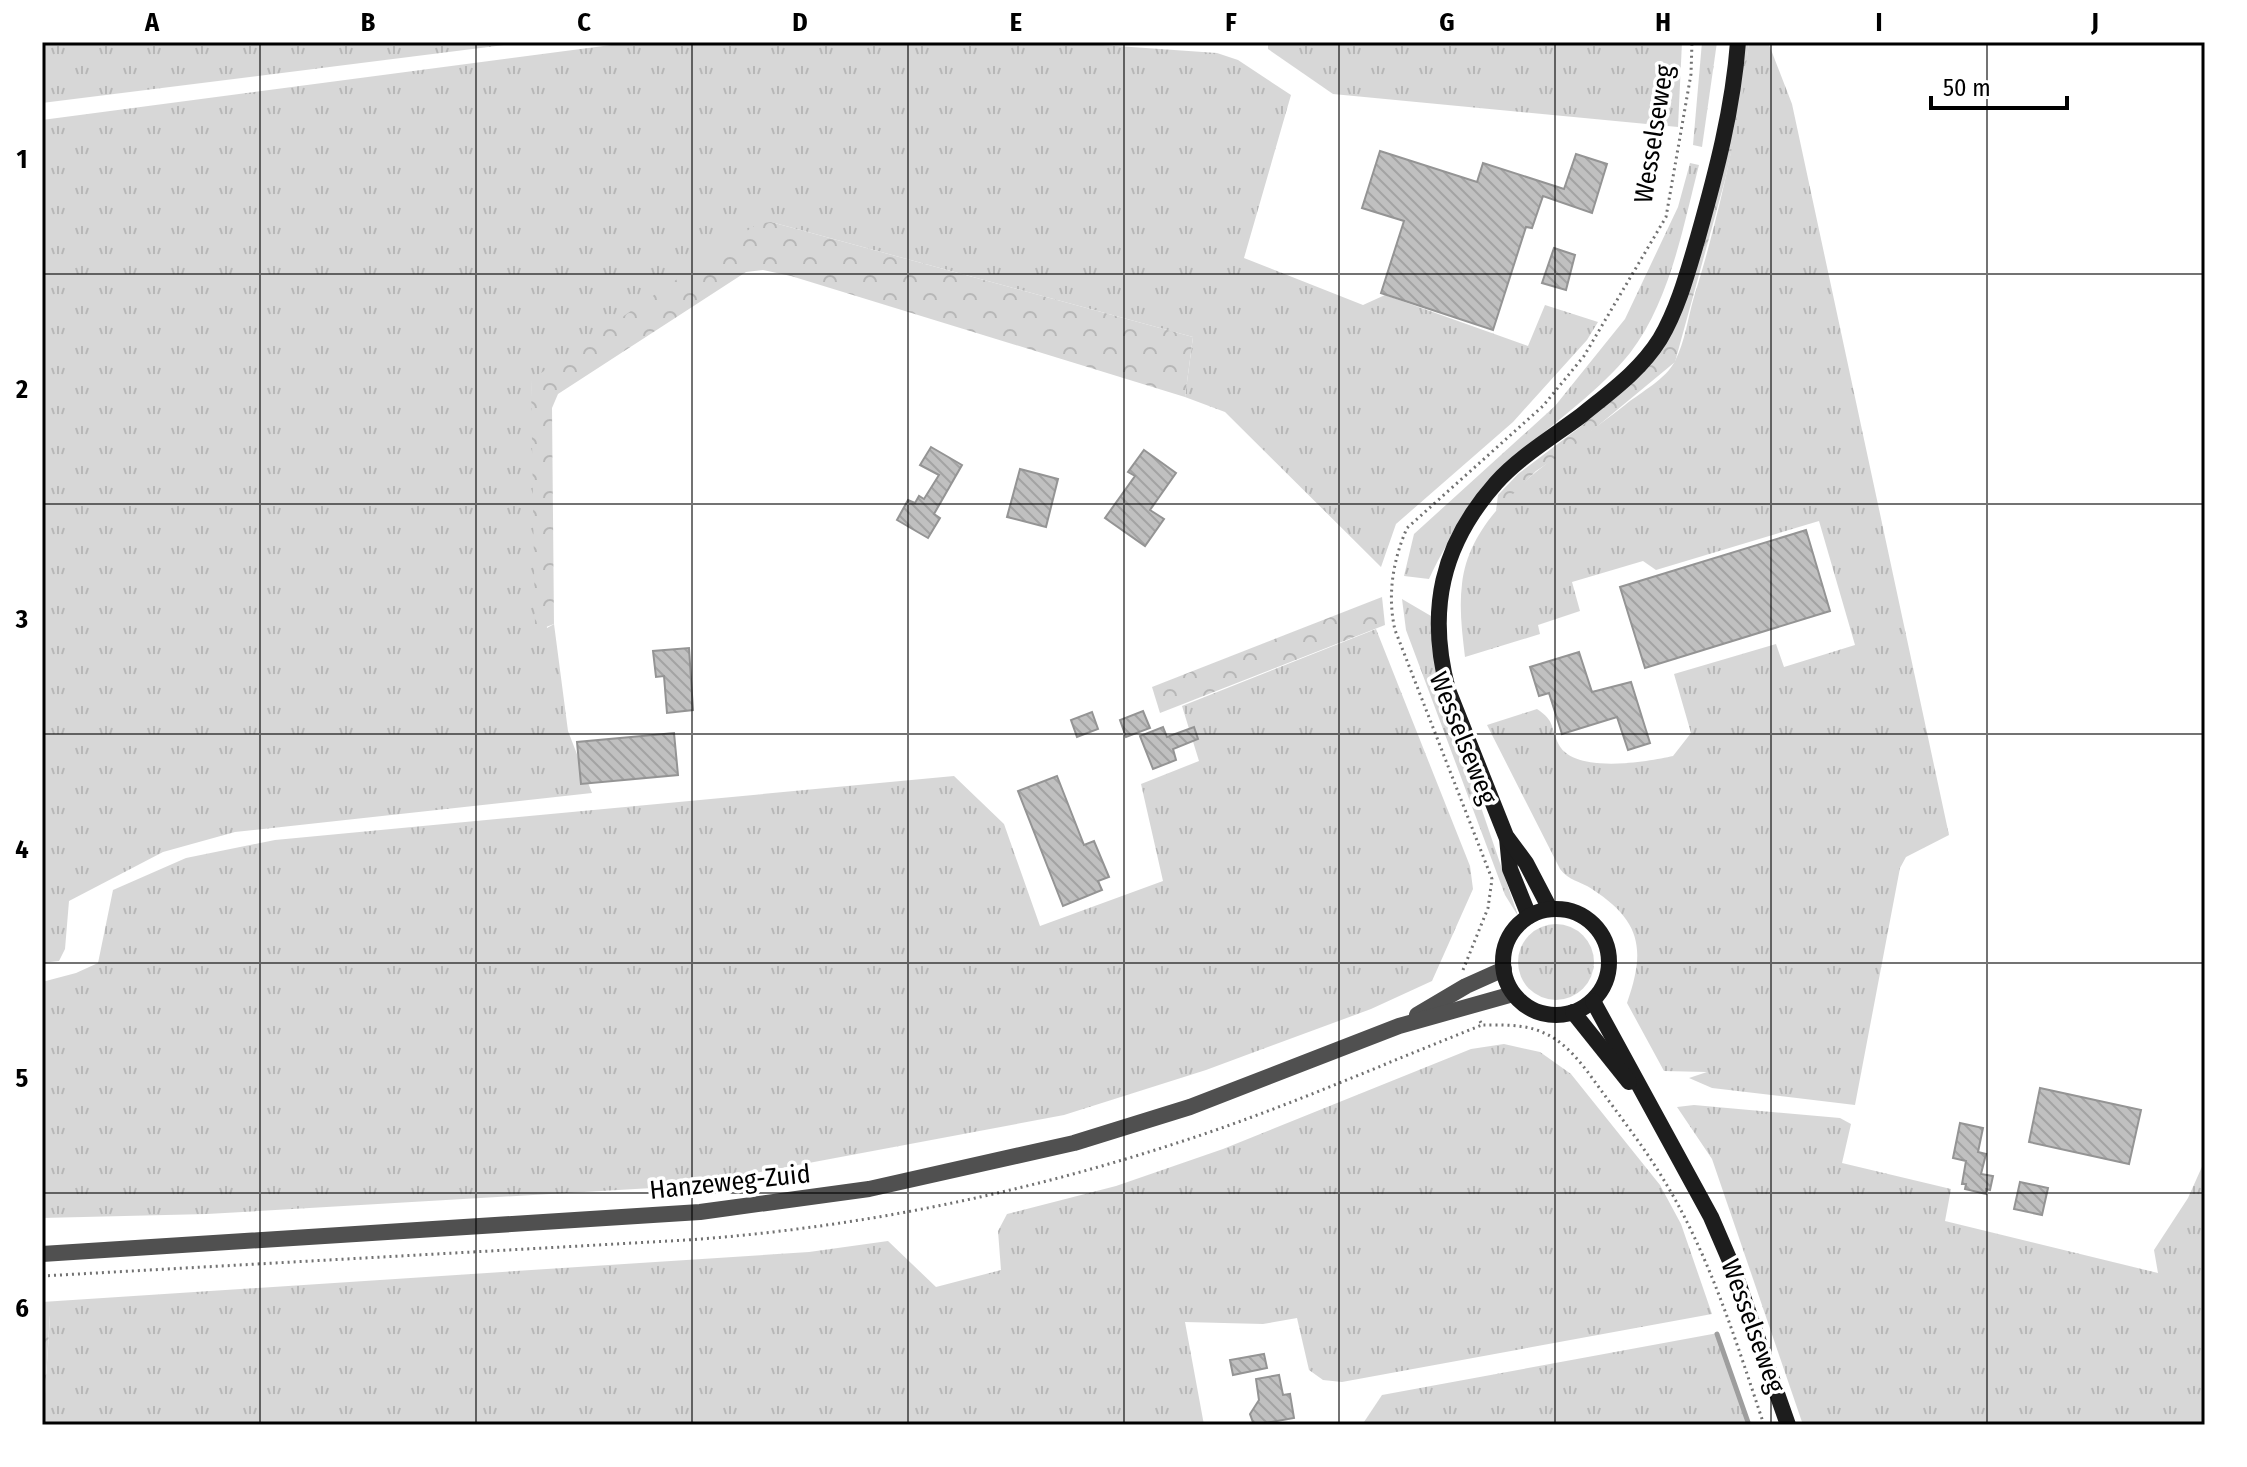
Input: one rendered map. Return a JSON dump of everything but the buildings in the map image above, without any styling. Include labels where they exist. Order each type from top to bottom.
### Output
[{"type":"main road","name":"Wesselseweg","points":[[1529,916],[1510,869],[1506,836],[1442,668],[1438,618],[1445,567],[1461,531],[1497,481],[1628,378],[1660,339],[1684,284],[1720,160],[1738,42]]},
{"type":"main road","name":"Wesselseweg","points":[[1506,836],[1526,863],[1550,909]]},
{"type":"main road","points":[[1550,909],[1569,910],[1586,918],[1600,931],[1607,948],[1609,967],[1604,986],[1593,1001],[1573,1012],[1547,1014],[1523,1003],[1513,994],[1504,969],[1508,939],[1529,916],[1550,909]]},
{"type":"main road","name":"Wesselseweg","points":[[1593,1001],[1615,1037],[1643,1098],[1711,1217],[1733,1268],[1788,1425]]},
{"type":"main road","name":"Wesselseweg","points":[[1573,1012],[1643,1098]]},
{"type":"street","name":"Hanzeweg-Zuid","points":[[1399,1026],[1466,986],[1504,969]]},
{"type":"street","name":"Hanzeweg-Zuid","points":[[42,1254],[700,1212],[869,1189],[1074,1143],[1147,1121],[1246,1087],[1399,1026],[1513,994]]},
{"type":"path","name":"Wesselseweg","points":[[1466,986],[1461,976],[1488,908],[1492,879],[1395,630],[1390,608],[1396,553],[1407,528],[1543,406],[1584,356],[1666,217],[1691,74],[1692,42]]},
{"type":"path","name":"Wesselseweg","points":[[1474,1006],[1482,1025],[1508,1025],[1543,1032],[1575,1055],[1641,1145],[1691,1230],[1728,1319],[1764,1425]]},
{"type":"green space","points":[[42,42],[528,42],[42,103]]},
{"type":"green space","points":[[634,42],[1060,42],[1217,53],[1238,60],[1291,95],[1244,258],[1363,305],[1385,295],[1528,346],[1545,305],[1598,322],[1587,340],[1513,422],[1396,524],[1381,567],[1225,412],[1185,397],[1193,337],[771,222],[531,381],[547,628],[554,624],[568,731],[592,793],[235,832],[163,852],[69,901],[65,949],[59,961],[42,963],[42,120]]},
{"type":"green space","points":[[1268,42],[1682,42],[1678,127],[1333,94],[1268,49]]},
{"type":"green space","points":[[1702,42],[1717,42],[1702,147],[1693,145]]},
{"type":"green space","points":[[1737,42],[1749,42],[1741,108],[1725,180],[1675,362],[1571,448],[1536,471],[1496,511],[1498,495],[1518,474],[1584,424],[1625,385],[1684,288]]},
{"type":"green space","points":[[1749,42],[1768,42],[1792,104],[1949,835],[1906,857],[1900,868],[1855,1105],[1712,1088],[1689,1078],[1707,1072],[1664,1071],[1627,1003],[1637,952],[1630,925],[1608,901],[1560,869],[1487,725],[1537,709],[1550,721],[1559,745],[1567,754],[1580,760],[1612,764],[1673,756],[1691,733],[1674,674],[1776,644],[1784,667],[1855,645],[1819,521],[1656,570],[1643,561],[1572,582],[1580,611],[1538,625],[1540,634],[1465,657],[1463,638],[1462,584],[1469,555],[1483,528],[1502,503],[1551,460],[1659,379],[1675,361],[1720,203],[1734,139]]},
{"type":"green space","points":[[1690,163],[1699,165],[1681,238],[1665,287],[1644,333],[1615,370],[1496,477],[1459,525],[1429,579],[1404,576],[1414,534],[1555,406],[1625,319],[1678,207]]},
{"type":"green space","points":[[771,222],[1193,337],[1185,397],[791,276],[763,270],[746,272],[558,394],[552,408],[554,624],[538,630],[535,625],[531,380],[757,224]]},
{"type":"green space","points":[[1382,597],[1385,625],[1160,713],[1152,687]]},
{"type":"green space","points":[[1402,599],[1431,616],[1433,650],[1448,710],[1518,916],[1505,895],[1406,630]]},
{"type":"green space","points":[[1376,629],[1470,866],[1473,889],[1432,981],[1371,1009],[1206,1070],[1064,1115],[686,1186],[207,1214],[42,1218],[42,982],[76,973],[98,963],[113,890],[186,858],[275,840],[954,776],[1004,824],[1040,926],[1163,881],[1141,784],[1199,761],[1182,706]]},
{"type":"green space","points":[[1556,924],[1570,927],[1583,935],[1591,948],[1594,962],[1591,976],[1583,989],[1570,997],[1556,1000],[1542,997],[1529,989],[1521,976],[1518,962],[1521,948],[1529,935],[1542,927]]},
{"type":"green space","points":[[1504,1044],[1540,1052],[1571,1074],[1660,1185],[1681,1224],[1712,1314],[1342,1382],[1323,1380],[1309,1370],[1297,1318],[1263,1324],[1185,1322],[1204,1425],[43,1425],[50,1316],[42,1314],[42,1302],[809,1252],[888,1241],[936,1287],[1001,1270],[998,1231],[1007,1214],[1116,1186],[1223,1149],[1471,1049]]},
{"type":"green space","points":[[1694,1105],[1840,1118],[1851,1124],[1842,1163],[1951,1189],[1945,1221],[2158,1273],[2154,1250],[2188,1198],[2205,1160],[2205,1425],[1803,1425],[1712,1159],[1677,1107]]},
{"type":"green space","points":[[42,1314],[50,1315],[43,1425],[42,1425]]},
{"type":"green space","points":[[1718,1333],[1750,1425],[1362,1425],[1382,1395]]},
{"type":"waterway","points":[[1717,1334],[1749,1425]]}]
